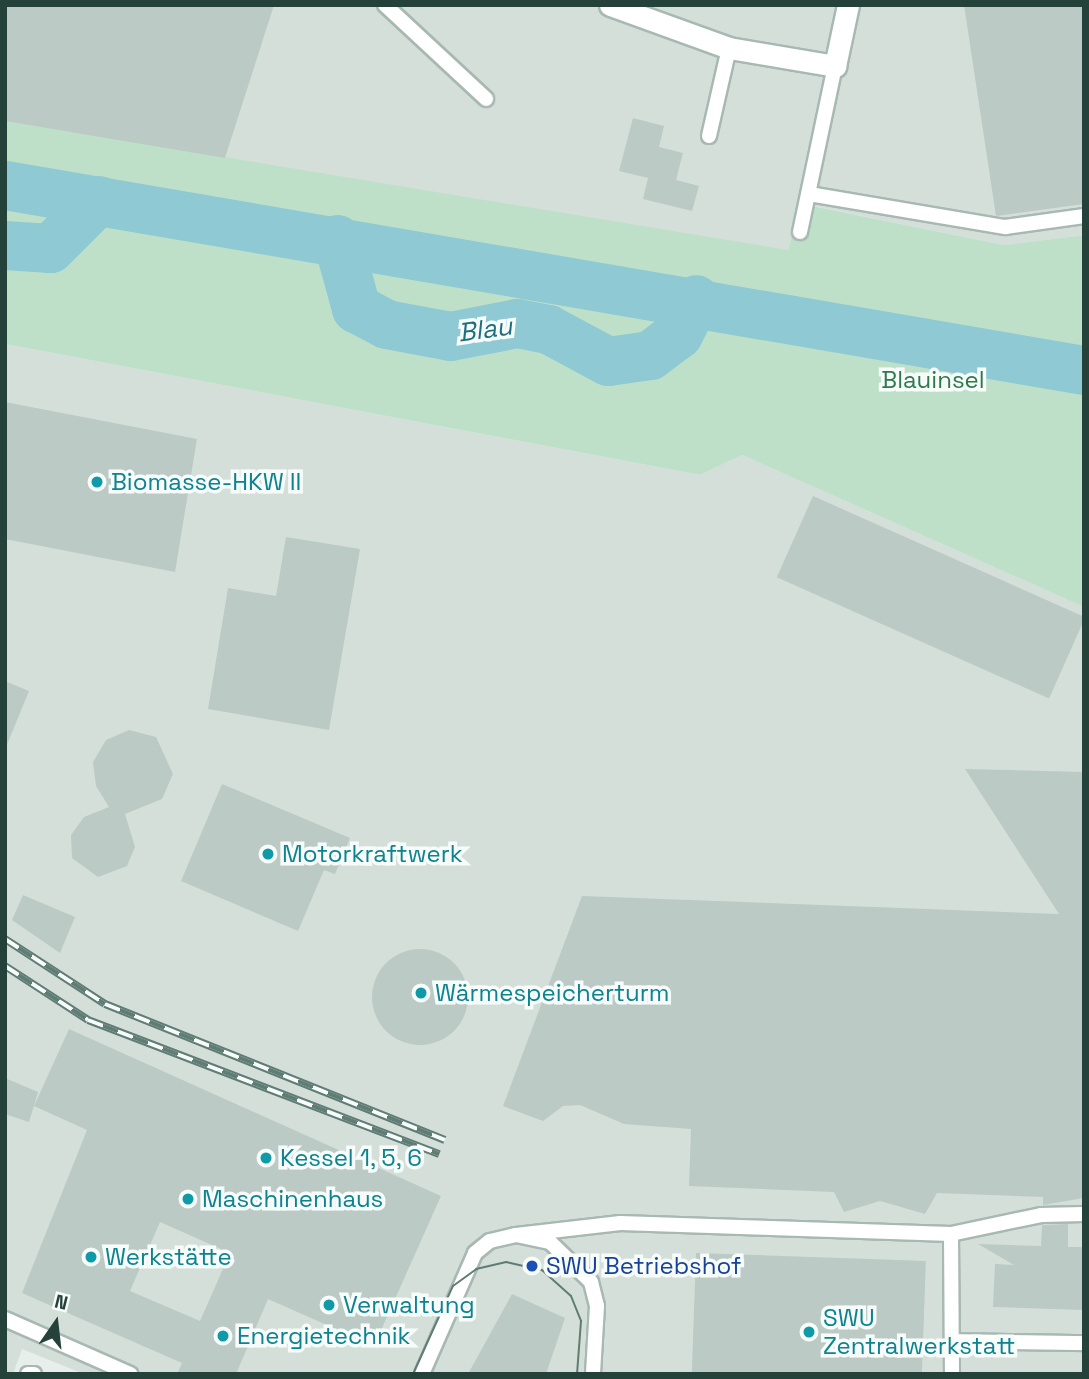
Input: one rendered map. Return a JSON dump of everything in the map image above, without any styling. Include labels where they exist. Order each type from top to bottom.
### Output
[{"type":"street","points":[[610,5],[729,48],[835,66],[848,5]]},
{"type":"lane","points":[[385,5],[486,99]]},
{"type":"lane","points":[[709,136],[729,48]]},
{"type":"lane","points":[[800,232],[835,66]]},
{"type":"lane","points":[[809,194],[1005,228],[1084,216]]},
{"type":"lane","points":[[422,1374],[475,1253],[490,1241],[609,1223],[951,1234],[1041,1214],[1084,1214]]},
{"type":"lane","points":[[951,1234],[952,1374]]},
{"type":"lane","points":[[516,1235],[550,1242],[591,1282],[597,1306],[593,1374]]},
{"type":"lane","points":[[5,1318],[130,1374]]},
{"type":"lane","points":[[952,1341],[1084,1343]]},
{"type":"lane","points":[[29,1374],[34,1374]]},
{"type":"shaded area","points":[[5,5],[1084,5],[1084,235],[1004,245],[803,204],[788,251],[29,127],[5,121]]},
{"type":"shaded area","points":[[5,344],[700,475],[742,455],[1084,607],[1084,1374],[84,1374],[22,1349],[13,1374],[5,1374]]},
{"type":"green space","name":"Blauinsel","points":[[5,121],[788,250],[802,204],[1004,245],[1084,235],[1084,607],[742,455],[700,475],[5,344]]},
{"type":"building","points":[[5,5],[274,5],[225,158],[5,121]]},
{"type":"building","points":[[964,5],[1084,5],[1084,204],[996,216]]},
{"type":"building","points":[[633,118],[664,126],[659,147],[683,153],[676,180],[699,186],[692,211],[643,199],[648,178],[619,171]]},
{"type":"building","name":"Biomasse-HKW II","points":[[5,402],[197,439],[175,572],[5,539]]},
{"type":"building","points":[[813,496],[1084,617],[1049,699],[777,577]]},
{"type":"building","points":[[286,537],[360,549],[329,730],[208,709],[228,588],[276,596]]},
{"type":"building","points":[[5,681],[29,691],[6,747],[5,747]]},
{"type":"building","points":[[129,730],[156,737],[173,774],[162,799],[125,814],[135,847],[127,866],[98,877],[72,858],[71,835],[84,817],[109,807],[96,786],[93,762],[106,740]]},
{"type":"building","points":[[965,769],[1084,772],[1084,1198],[1043,1205],[1043,1197],[937,1193],[925,1214],[880,1201],[844,1212],[834,1192],[689,1186],[691,1129],[624,1124],[580,1105],[563,1106],[543,1121],[503,1106],[582,896],[1059,914]]},
{"type":"building","name":"Motorkraftwerk","points":[[222,784],[350,838],[335,874],[324,870],[298,931],[181,881]]},
{"type":"building","points":[[23,895],[75,917],[60,953],[12,920]]},
{"type":"building","name":"Wärmespeicherturm","points":[[420,949],[438,952],[454,963],[465,979],[468,997],[465,1015],[454,1031],[438,1042],[420,1045],[402,1042],[386,1031],[375,1015],[372,997],[375,979],[386,963],[402,952]]},
{"type":"building","points":[[69,1029],[441,1196],[374,1346],[268,1299],[236,1374],[177,1374],[182,1363],[22,1293],[87,1130],[34,1106]],"holes":[[[160,1222],[230,1253],[200,1321],[130,1291]]]},
{"type":"building","points":[[5,1078],[38,1092],[29,1122],[5,1114]]},
{"type":"building","points":[[1068,1224],[1068,1247],[1084,1247],[1084,1310],[993,1307],[995,1264],[1014,1265],[978,1244],[1041,1246],[1042,1225]]},
{"type":"building","name":"SWU Zentralwerkstatt","points":[[696,1253],[926,1261],[922,1374],[692,1374]]},
{"type":"building","points":[[512,1294],[565,1318],[546,1374],[468,1374]]},
{"type":"waterway","name":"Blau","points":[[5,185],[1084,370]]},
{"type":"waterway","name":"Blau","points":[[5,245],[50,248],[98,200]]},
{"type":"waterway","name":"Blau","points":[[337,239],[356,308],[386,324],[450,336],[517,323],[548,329],[608,361],[650,355],[678,334],[696,299]]},
{"type":"tram line","points":[[413,1374],[453,1286],[476,1269],[506,1262],[542,1270],[571,1296],[581,1321],[577,1374]]},
{"type":"railway","points":[[5,939],[105,1004],[445,1140]]},
{"type":"railway","points":[[5,966],[88,1020],[439,1154]]},
{"type":"place","name":"Biomasse-HKW II","points":[[97,482]]},
{"type":"place","name":"Motorkraftwerk","points":[[268,854]]},
{"type":"place","name":"Wärmespeicherturm","points":[[421,993]]},
{"type":"place","name":"Kessel 1, 5, 6","points":[[266,1158]]},
{"type":"place","name":"Maschinenhaus","points":[[188,1199]]},
{"type":"place","name":"Werkstätte","points":[[91,1257]]},
{"type":"place","name":"SWU Betriebshof","points":[[532,1266]]},
{"type":"place","name":"Verwaltung","points":[[329,1305]]},
{"type":"place","name":"SWU Zentralwerkstatt","points":[[809,1332]]},
{"type":"place","name":"Energietechnik","points":[[223,1336]]}]
